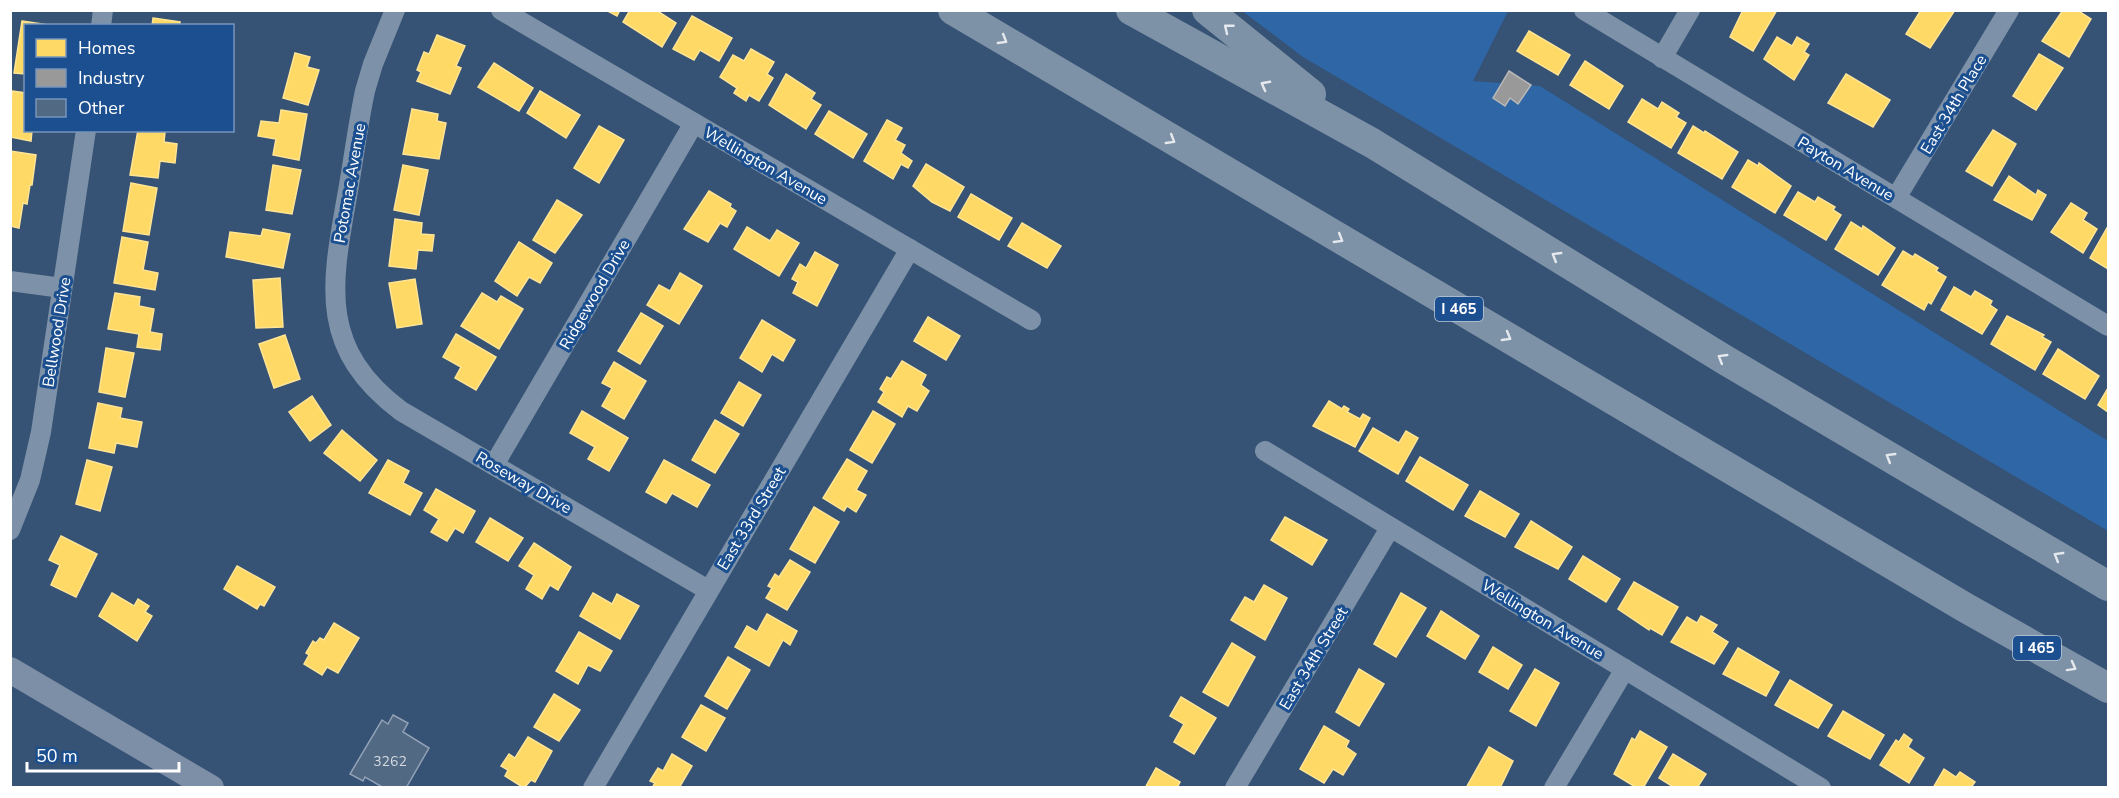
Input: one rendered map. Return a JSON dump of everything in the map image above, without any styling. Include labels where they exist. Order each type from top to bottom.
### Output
[{"type":"highway","name":"I 465","points":[[953,10],[1966,608],[2109,688]]},
{"type":"highway","points":[[1131,10],[1372,143],[1725,360],[2109,586]]},
{"type":"highway","points":[[1207,10],[1372,143]]},
{"type":"main road","points":[[10,670],[210,788]]},
{"type":"street","name":"Potomac Avenue","points":[[354,358],[335,312],[335,264],[365,91],[373,64],[395,10]]},
{"type":"street","name":"Wellington Avenue","points":[[501,10],[1031,320]]},
{"type":"street","name":"Payton Avenue","points":[[1584,10],[2109,326]]},
{"type":"street","points":[[1662,57],[1690,10]]},
{"type":"street","name":"East 34th Place","points":[[1896,198],[2009,10]]},
{"type":"street","name":"Ridgewood Drive","points":[[494,465],[694,123]]},
{"type":"street","name":"Bellwood Drive","points":[[10,530],[30,480],[41,432],[86,132]]},
{"type":"street","name":"East 33rd Street","points":[[593,788],[910,249]]},
{"type":"street","points":[[10,281],[62,288]]},
{"type":"street","name":"Roseway Drive","points":[[354,358],[366,378],[387,401],[708,590]]},
{"type":"street","name":"Wellington Avenue","points":[[1265,451],[1821,788]]},
{"type":"street","name":"East 34th Street","points":[[1235,788],[1390,528]]},
{"type":"street","points":[[1554,788],[1625,669]]},
{"type":"shaded area","points":[[1242,11],[1508,11],[1473,81],[1540,86],[2108,441],[2108,531],[1303,57]]},
{"type":"building: Homes","points":[[606,10],[620,10],[617,16]]},
{"type":"building: Homes","points":[[630,10],[656,10],[676,23],[662,47],[623,22]]},
{"type":"building: Homes","points":[[1743,10],[1777,10],[1753,51],[1730,37]]},
{"type":"building: Homes","points":[[1921,10],[1955,10],[1930,48],[1906,34]]},
{"type":"building: Homes","points":[[2063,10],[2077,10],[2091,19],[2069,57],[2042,41]]},
{"type":"building: Homes","points":[[692,16],[732,38],[719,61],[700,50],[694,60],[673,49]]},
{"type":"building: Homes","points":[[153,18],[180,22],[180,24],[152,24]]},
{"type":"building: Homes","points":[[22,21],[42,24],[24,24],[24,74],[14,73]]},
{"type":"building: Homes","points":[[1529,31],[1570,55],[1558,75],[1517,51]]},
{"type":"building: Homes","points":[[437,35],[465,46],[456,66],[461,68],[450,94],[417,81],[421,72],[417,70],[424,52],[429,54]]},
{"type":"building: Homes","points":[[1777,37],[1792,46],[1797,37],[1809,44],[1804,52],[1809,55],[1794,80],[1764,59]]},
{"type":"building: Homes","points":[[751,49],[774,62],[767,74],[773,78],[759,101],[749,95],[746,101],[734,93],[737,88],[720,77],[733,55],[744,61]]},
{"type":"building: Homes","points":[[295,53],[310,57],[307,67],[319,70],[308,105],[283,98]]},
{"type":"building: Homes","points":[[2039,54],[2063,68],[2036,110],[2013,96]]},
{"type":"building: Homes","points":[[1585,61],[1623,86],[1609,109],[1570,85]]},
{"type":"building: Homes","points":[[494,63],[533,88],[519,111],[478,87]]},
{"type":"building: Homes","points":[[786,74],[815,93],[811,99],[821,105],[806,129],[769,105]]},
{"type":"building: Homes","points":[[1846,74],[1890,100],[1873,127],[1828,103]]},
{"type":"building: Homes","points":[[12,91],[24,93],[24,132],[32,132],[31,141],[10,137]]},
{"type":"building: Homes","points":[[540,91],[580,115],[566,138],[527,113]]},
{"type":"building: Homes","points":[[1642,99],[1658,109],[1662,102],[1679,113],[1676,117],[1686,123],[1671,148],[1628,122]]},
{"type":"building: Homes","points":[[412,109],[438,114],[437,121],[446,123],[439,159],[403,154]]},
{"type":"building: Homes","points":[[281,110],[307,114],[299,160],[273,155],[276,139],[258,136],[261,121],[279,123]]},
{"type":"building: Homes","points":[[829,111],[867,134],[853,158],[815,134]]},
{"type":"building: Homes","points":[[887,120],[902,128],[895,140],[905,145],[901,153],[912,161],[908,168],[901,164],[893,179],[864,161]]},
{"type":"building: Homes","points":[[599,126],[624,140],[599,183],[574,168]]},
{"type":"building: Homes","points":[[1693,126],[1738,152],[1722,179],[1678,153]]},
{"type":"building: Homes","points":[[1993,130],[2016,144],[1992,186],[1966,171]]},
{"type":"building: Homes","points":[[138,132],[165,132],[164,142],[177,144],[175,163],[160,161],[158,178],[130,175]]},
{"type":"building: Homes","points":[[10,151],[36,155],[32,185],[30,185],[27,204],[23,203],[19,228],[10,226]]},
{"type":"building: Homes","points":[[1748,160],[1758,166],[1759,163],[1791,186],[1775,213],[1732,187]]},
{"type":"building: Homes","points":[[926,164],[964,187],[950,211],[932,202],[913,186]]},
{"type":"building: Homes","points":[[273,165],[301,170],[292,214],[266,210]]},
{"type":"building: Homes","points":[[403,165],[428,170],[419,215],[394,210]]},
{"type":"building: Homes","points":[[2009,176],[2036,195],[2038,190],[2046,195],[2032,220],[1994,200]]},
{"type":"building: Homes","points":[[131,183],[157,188],[149,235],[123,231]]},
{"type":"building: Homes","points":[[709,191],[731,204],[730,207],[736,211],[727,227],[720,223],[708,242],[684,229]]},
{"type":"building: Homes","points":[[1798,192],[1815,202],[1818,197],[1835,207],[1833,210],[1841,215],[1826,240],[1784,215]]},
{"type":"building: Homes","points":[[971,194],[1012,218],[999,240],[958,217]]},
{"type":"building: Homes","points":[[557,200],[582,215],[555,253],[533,240]]},
{"type":"building: Homes","points":[[2071,203],[2087,213],[2083,220],[2097,229],[2083,253],[2051,232]]},
{"type":"building: Homes","points":[[395,219],[422,223],[421,234],[434,235],[432,251],[418,250],[416,269],[389,266]]},
{"type":"building: Homes","points":[[1851,222],[1862,229],[1863,226],[1895,248],[1878,275],[1835,249]]},
{"type":"building: Homes","points":[[1022,223],[1061,246],[1047,268],[1008,246]]},
{"type":"building: Homes","points":[[2108,226],[2108,269],[2090,258]]},
{"type":"building: Homes","points":[[747,227],[770,241],[777,230],[799,243],[779,276],[734,249]]},
{"type":"building: Homes","points":[[263,229],[290,234],[283,268],[226,257],[230,232],[261,236]]},
{"type":"building: Homes","points":[[122,237],[148,242],[143,270],[158,273],[155,290],[114,283]]},
{"type":"building: Homes","points":[[519,242],[552,263],[540,283],[529,277],[517,296],[495,281]]},
{"type":"building: Homes","points":[[1903,251],[1913,257],[1915,254],[1938,268],[1936,271],[1946,277],[1931,304],[1928,302],[1924,310],[1882,285]]},
{"type":"building: Homes","points":[[815,252],[838,265],[817,306],[793,293],[798,282],[792,279],[800,264],[806,268]]},
{"type":"building: Homes","points":[[680,273],[702,286],[679,324],[647,305],[659,285],[670,291]]},
{"type":"building: Homes","points":[[280,278],[283,327],[256,328],[253,280]]},
{"type":"building: Homes","points":[[415,279],[422,324],[397,328],[389,283]]},
{"type":"building: Homes","points":[[1954,287],[1971,297],[1975,291],[1992,301],[1990,305],[1997,310],[1982,334],[1941,310]]},
{"type":"building: Homes","points":[[115,293],[140,297],[139,306],[154,309],[150,332],[162,334],[160,350],[137,347],[139,334],[108,329]]},
{"type":"building: Homes","points":[[482,293],[497,302],[501,296],[523,309],[499,349],[461,326]]},
{"type":"building: Homes","points":[[641,313],[663,326],[640,364],[618,351]]},
{"type":"building: Homes","points":[[2007,316],[2044,335],[2042,337],[2051,342],[2035,370],[1991,344]]},
{"type":"building: Homes","points":[[928,317],[960,336],[946,360],[914,341]]},
{"type":"building: Homes","points":[[762,320],[795,340],[783,361],[772,354],[762,372],[740,358]]},
{"type":"building: Homes","points":[[456,334],[496,357],[476,390],[455,378],[461,367],[443,357]]},
{"type":"building: Homes","points":[[285,335],[300,379],[274,388],[259,344]]},
{"type":"building: Homes","points":[[106,348],[134,353],[125,397],[99,392]]},
{"type":"building: Homes","points":[[2058,349],[2099,376],[2085,399],[2043,374]]},
{"type":"building: Homes","points":[[902,361],[926,375],[921,385],[929,391],[917,411],[908,406],[902,417],[878,402],[884,392],[880,389],[887,377],[891,379]]},
{"type":"building: Homes","points":[[614,362],[646,381],[624,419],[602,406],[612,388],[602,383]]},
{"type":"building: Homes","points":[[739,382],[761,395],[743,426],[721,413]]},
{"type":"building: Homes","points":[[2108,388],[2108,412],[2098,405]]},
{"type":"building: Homes","points":[[312,396],[331,425],[310,441],[289,412]]},
{"type":"building: Homes","points":[[1329,401],[1342,409],[1344,406],[1349,409],[1347,412],[1360,419],[1363,414],[1370,418],[1355,447],[1313,426]]},
{"type":"building: Homes","points":[[98,403],[122,408],[120,418],[142,422],[137,447],[116,443],[114,453],[89,448]]},
{"type":"building: Homes","points":[[582,411],[628,438],[609,471],[588,459],[595,447],[570,433]]},
{"type":"building: Homes","points":[[873,411],[895,424],[872,463],[850,450]]},
{"type":"building: Homes","points":[[715,420],[739,434],[715,473],[692,460]]},
{"type":"building: Homes","points":[[1373,428],[1399,443],[1406,431],[1418,438],[1398,474],[1359,451]]},
{"type":"building: Homes","points":[[342,430],[377,460],[360,481],[324,453]]},
{"type":"building: Homes","points":[[1420,457],[1468,485],[1453,510],[1406,481]]},
{"type":"building: Homes","points":[[847,459],[867,471],[856,490],[866,495],[856,512],[847,506],[844,511],[823,498]]},
{"type":"building: Homes","points":[[87,460],[112,467],[100,511],[76,504]]},
{"type":"building: Homes","points":[[388,460],[409,471],[403,483],[422,493],[410,515],[369,493]]},
{"type":"building: Homes","points":[[664,460],[710,485],[697,507],[672,493],[666,503],[646,492]]},
{"type":"building: Homes","points":[[436,489],[475,511],[463,533],[455,528],[447,541],[431,532],[439,519],[424,510]]},
{"type":"building: Homes","points":[[1480,491],[1519,514],[1505,537],[1465,516]]},
{"type":"building: Homes","points":[[814,507],[839,522],[815,563],[790,549]]},
{"type":"building: Homes","points":[[1285,517],[1327,540],[1312,565],[1271,540]]},
{"type":"building: Homes","points":[[490,518],[523,538],[508,561],[476,542]]},
{"type":"building: Homes","points":[[1531,521],[1572,547],[1558,569],[1515,547]]},
{"type":"building: Homes","points":[[61,536],[97,554],[76,597],[51,585],[60,565],[49,560]]},
{"type":"building: Homes","points":[[534,543],[571,567],[558,590],[550,585],[542,599],[526,589],[534,575],[519,566]]},
{"type":"building: Homes","points":[[1583,556],[1620,579],[1606,602],[1569,579]]},
{"type":"building: Homes","points":[[790,560],[810,572],[787,610],[766,598],[772,588],[768,586],[775,574],[779,577]]},
{"type":"building: Homes","points":[[237,566],[275,587],[264,606],[260,604],[257,609],[224,589]]},
{"type":"building: Homes","points":[[1634,582],[1678,607],[1662,635],[1650,628],[1649,630],[1618,609]]},
{"type":"building: Homes","points":[[1264,585],[1287,598],[1265,640],[1231,620],[1245,597],[1254,602]]},
{"type":"building: Homes","points":[[112,593],[134,606],[138,599],[149,606],[145,612],[152,616],[137,641],[99,616]]},
{"type":"building: Homes","points":[[593,593],[612,604],[617,594],[639,606],[620,639],[580,616]]},
{"type":"building: Homes","points":[[1401,593],[1426,608],[1396,657],[1374,644]]},
{"type":"building: Homes","points":[[1441,611],[1479,636],[1465,659],[1427,636]]},
{"type":"building: Homes","points":[[767,614],[797,631],[790,645],[783,640],[769,666],[735,647],[747,626],[757,632]]},
{"type":"building: Homes","points":[[1701,616],[1717,625],[1712,632],[1728,642],[1714,664],[1671,642],[1687,617],[1697,623]]},
{"type":"building: Homes","points":[[334,623],[359,638],[338,673],[327,667],[322,675],[304,664],[309,655],[306,653],[313,641],[316,643],[320,638],[324,640]]},
{"type":"building: Homes","points":[[579,632],[612,651],[600,671],[588,665],[578,684],[556,671]]},
{"type":"building: Homes","points":[[1232,643],[1255,657],[1228,706],[1203,692]]},
{"type":"building: Homes","points":[[1493,647],[1522,665],[1508,689],[1479,672]]},
{"type":"building: Homes","points":[[1738,648],[1779,672],[1766,696],[1723,674]]},
{"type":"building: Homes","points":[[728,657],[750,670],[727,709],[705,696]]},
{"type":"building: Homes","points":[[1359,669],[1384,684],[1359,726],[1336,712]]},
{"type":"building: Homes","points":[[1535,669],[1559,683],[1536,726],[1510,711]]},
{"type":"building: Homes","points":[[1790,680],[1832,705],[1818,728],[1775,705]]},
{"type":"building: Homes","points":[[554,694],[580,710],[559,741],[534,727]]},
{"type":"building: Homes","points":[[1181,697],[1216,718],[1194,754],[1174,742],[1184,724],[1170,716]]},
{"type":"building: Homes","points":[[701,705],[725,718],[706,751],[682,737]]},
{"type":"building: Homes","points":[[1843,711],[1884,735],[1870,759],[1828,736]]},
{"type":"building: Homes","points":[[1324,726],[1349,741],[1346,747],[1356,754],[1343,775],[1333,769],[1324,783],[1300,769]]},
{"type":"building: Homes","points":[[1640,731],[1667,747],[1643,788],[1637,788],[1614,774],[1632,738],[1635,740]]},
{"type":"building: Homes","points":[[1904,734],[1912,740],[1908,747],[1924,758],[1909,783],[1880,765],[1896,740],[1899,742]]},
{"type":"building: Homes","points":[[528,737],[552,751],[535,782],[531,780],[524,788],[505,776],[508,770],[501,766],[509,754],[515,758]]},
{"type":"building: Homes","points":[[1489,747],[1513,761],[1500,788],[1466,788]]},
{"type":"building: Homes","points":[[672,754],[692,766],[679,788],[652,788],[655,783],[650,781],[658,768],[663,771]]},
{"type":"building: Homes","points":[[1673,754],[1706,774],[1697,788],[1675,788],[1659,778]]},
{"type":"building: Homes","points":[[1156,768],[1180,782],[1177,788],[1145,788]]},
{"type":"building: Homes","points":[[1944,769],[1956,777],[1960,772],[1975,782],[1972,786],[1975,788],[1933,788]]},
{"type":"building: Industry","points":[[1509,71],[1531,85],[1518,104],[1510,98],[1505,106],[1493,98]]},
{"type":"building: Other","points":[[393,715],[408,723],[403,732],[429,748],[406,788],[384,788],[365,777],[363,781],[350,774],[382,720],[388,724]]}]
